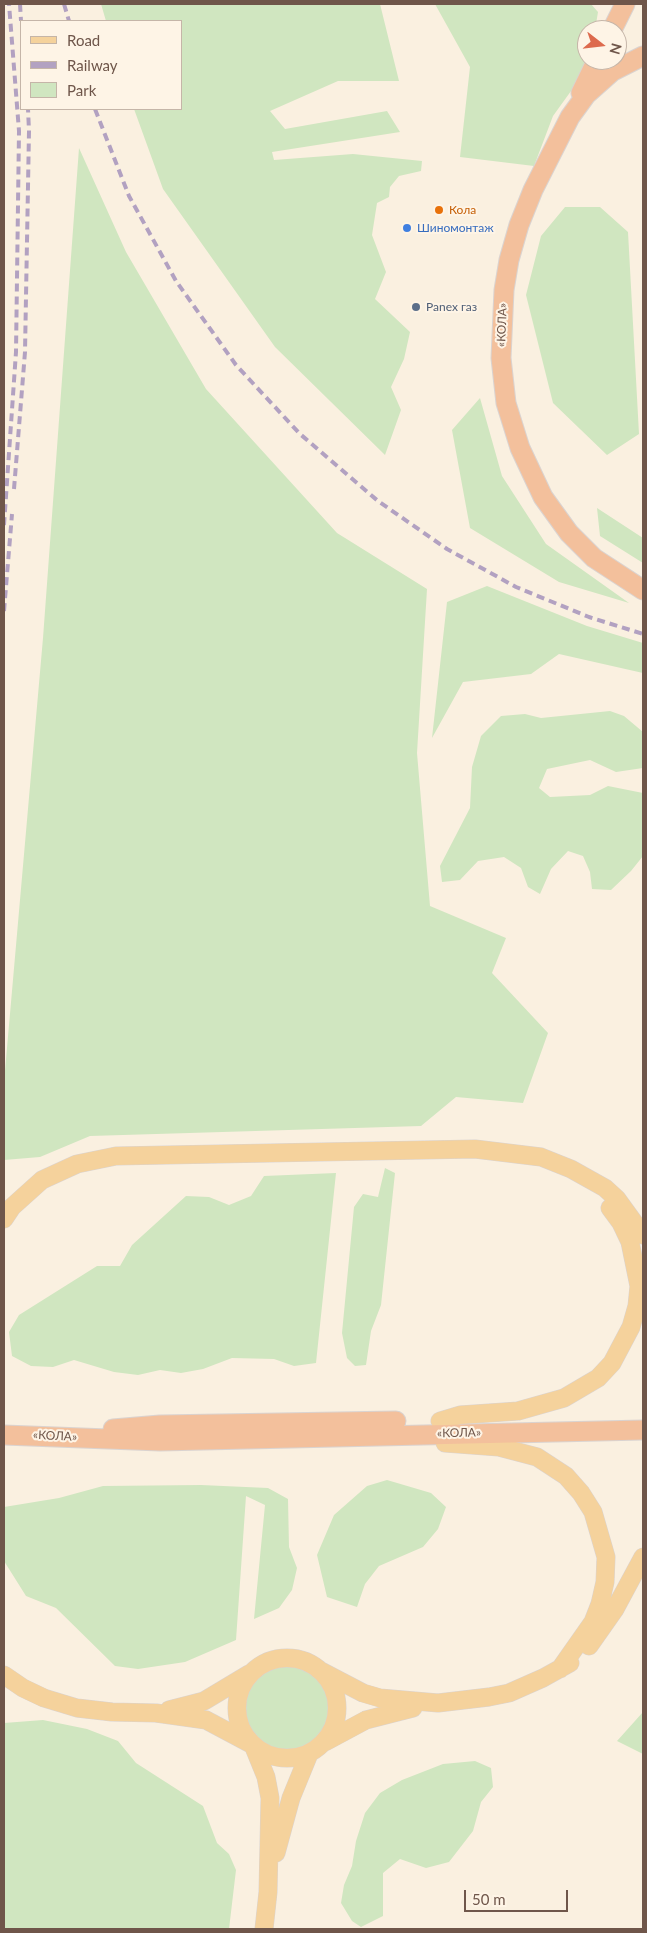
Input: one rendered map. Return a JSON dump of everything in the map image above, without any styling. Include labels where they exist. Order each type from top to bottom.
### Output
[{"type":"highway","points":[[617,20],[625,4]]},
{"type":"highway","name":"«КОЛА»","points":[[643,56],[613,71],[600,81],[570,116],[534,190],[519,226],[509,260],[502,314],[502,358],[506,403],[520,448],[543,498],[568,533],[594,558],[643,590]]},
{"type":"highway","points":[[570,116],[592,70]]},
{"type":"highway","name":"«КОЛА»","points":[[25,1435],[160,1425],[440,1421],[459,1424],[643,1420]]},
{"type":"highway","name":"«КОЛА»","points":[[25,1435],[160,1441],[352,1438],[374,1434],[643,1430]]},
{"type":"highway","points":[[4,1435],[25,1435]]},
{"type":"main road","points":[[4,1219],[22,1197],[42,1180],[77,1164],[116,1156],[475,1149],[540,1158],[571,1168],[605,1188],[617,1199],[643,1235]]},
{"type":"main road","points":[[440,1421],[460,1415],[518,1411],[564,1398],[598,1378],[612,1363],[623,1345],[637,1306],[639,1286],[630,1242],[621,1223],[608,1205],[571,1168]]},
{"type":"main road","points":[[352,1438],[375,1442],[478,1444],[518,1451],[537,1457],[552,1466],[581,1492],[593,1512],[601,1535],[606,1558],[605,1582],[600,1604],[593,1622],[560,1669]]},
{"type":"main road","points":[[253,1672],[241,1689],[237,1709],[241,1729],[261,1752],[280,1758],[300,1757],[309,1754],[325,1742],[366,1720],[438,1703],[509,1693],[560,1669],[580,1656],[602,1630],[643,1557]]},
{"type":"main road","points":[[156,1712],[204,1701],[271,1661],[291,1658],[306,1662],[363,1693],[380,1698],[438,1703]]},
{"type":"main road","points":[[319,1670],[332,1686],[338,1706],[335,1725],[325,1742]]},
{"type":"main road","points":[[4,1675],[23,1688],[44,1698],[77,1708],[112,1712],[156,1712],[206,1720],[253,1745],[266,1777],[270,1798],[268,1892],[264,1929]]},
{"type":"main road","points":[[268,1892],[283,1824],[309,1754]]},
{"type":"green space","points":[[101,4],[380,4],[399,81],[338,81],[270,111],[285,129],[387,111],[400,132],[272,152],[274,160],[353,154],[422,161],[421,171],[399,176],[390,187],[389,197],[377,203],[372,235],[386,272],[375,299],[410,332],[404,359],[391,387],[401,410],[385,455],[275,347],[163,189],[134,110],[182,110],[182,20],[106,20]]},
{"type":"green space","points":[[435,4],[591,4],[598,12],[597,20],[577,20],[577,70],[585,70],[584,73],[553,116],[534,166],[460,157],[470,67]]},
{"type":"green space","points":[[79,148],[126,252],[206,389],[337,533],[427,589],[417,753],[430,906],[506,938],[492,973],[548,1033],[523,1103],[456,1097],[421,1126],[90,1136],[40,1157],[4,1160],[4,1082],[43,638]]},
{"type":"green space","points":[[565,207],[600,207],[628,232],[639,434],[607,455],[553,403],[526,295],[541,236]]},
{"type":"green space","points":[[480,398],[502,476],[546,544],[629,603],[559,582],[470,528],[452,430]]},
{"type":"green space","points":[[597,508],[643,538],[643,563],[600,536]]},
{"type":"green space","points":[[487,586],[587,626],[643,643],[643,673],[559,654],[531,674],[463,682],[432,738],[447,602]]},
{"type":"green space","points":[[610,711],[624,716],[643,732],[643,768],[616,772],[590,760],[547,769],[539,788],[550,797],[590,795],[608,786],[643,793],[643,856],[631,871],[611,890],[592,889],[590,872],[583,856],[568,851],[551,869],[540,894],[528,887],[521,868],[504,857],[478,861],[460,880],[442,882],[440,866],[470,808],[472,767],[481,736],[501,716],[525,714],[541,718]]},
{"type":"green space","points":[[385,1168],[395,1173],[381,1305],[371,1331],[366,1365],[355,1366],[347,1358],[342,1333],[354,1207],[363,1194],[378,1197]]},
{"type":"green space","points":[[336,1173],[316,1363],[294,1366],[274,1359],[232,1358],[203,1369],[181,1373],[160,1370],[138,1375],[114,1372],[74,1360],[53,1367],[31,1366],[12,1356],[9,1332],[19,1315],[97,1266],[120,1266],[132,1245],[186,1196],[209,1197],[229,1205],[251,1196],[264,1176]]},
{"type":"green space","points":[[387,1480],[431,1493],[446,1507],[438,1529],[423,1547],[379,1566],[365,1584],[357,1607],[327,1597],[317,1555],[334,1515],[367,1486]]},
{"type":"green space","points":[[201,1485],[268,1488],[288,1499],[289,1547],[297,1568],[292,1590],[279,1608],[254,1619],[265,1505],[246,1496],[236,1640],[185,1662],[138,1669],[115,1666],[56,1608],[26,1596],[4,1561],[4,1507],[59,1498],[103,1486]]},
{"type":"green space","points":[[286,1666],[302,1670],[316,1679],[325,1693],[329,1709],[325,1725],[316,1739],[302,1748],[286,1752],[270,1748],[256,1739],[247,1725],[243,1709],[247,1693],[256,1679],[270,1670]]},
{"type":"green space","points":[[643,1712],[643,1754],[617,1741]]},
{"type":"green space","points":[[43,1720],[87,1729],[118,1741],[136,1763],[203,1806],[217,1843],[229,1854],[236,1870],[229,1929],[4,1929],[4,1723]]},
{"type":"green space","points":[[475,1761],[491,1768],[493,1787],[481,1802],[473,1831],[449,1862],[426,1868],[400,1859],[383,1873],[383,1916],[361,1927],[352,1921],[341,1903],[344,1885],[352,1866],[356,1841],[365,1813],[380,1793],[402,1780],[443,1764]]},
{"type":"railway","points":[[4,525],[16,352],[19,131],[9,4]]},
{"type":"railway","points":[[20,4],[21,20]]},
{"type":"railway","points":[[64,4],[69,20]]},
{"type":"railway","points":[[14,489],[25,352],[28,110]]},
{"type":"railway","points":[[95,110],[129,196],[176,281],[236,365],[300,434],[378,501],[447,549],[516,587],[589,617],[643,634]]},
{"type":"railway","points":[[4,611],[12,514]]},
{"type":"place","name":"Кола","points":[[439,210]]},
{"type":"place","name":"Шиномонтаж","points":[[407,228]]},
{"type":"place","name":"Panex газ","points":[[416,307]]}]
